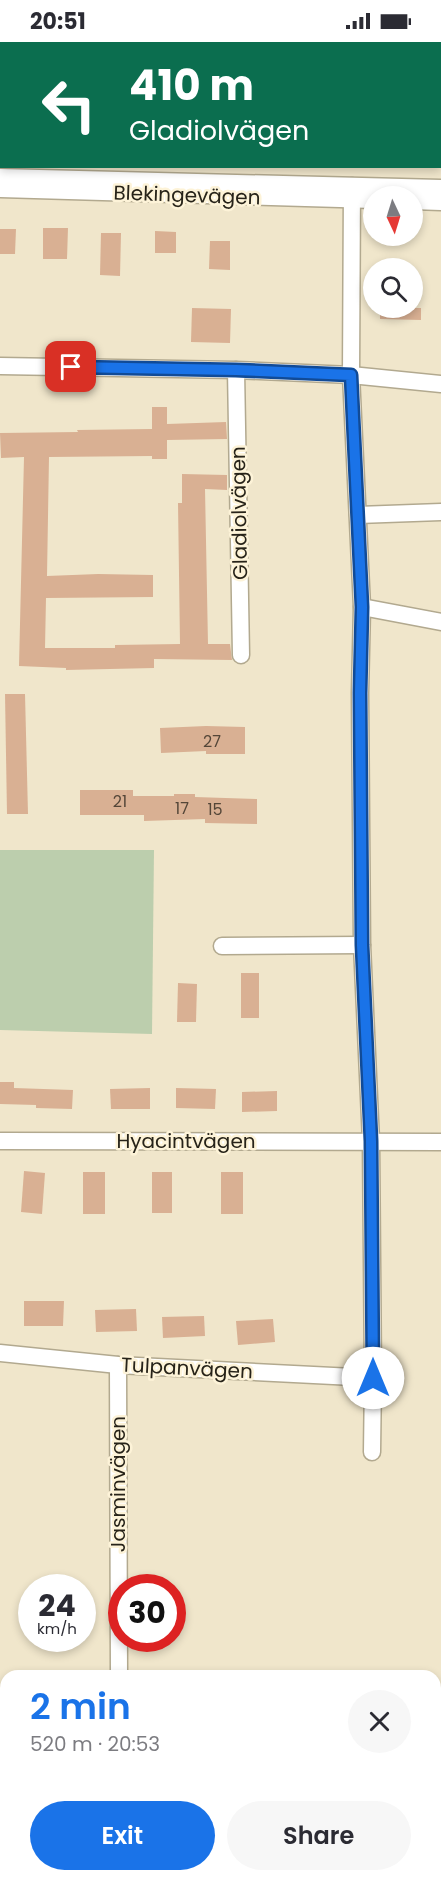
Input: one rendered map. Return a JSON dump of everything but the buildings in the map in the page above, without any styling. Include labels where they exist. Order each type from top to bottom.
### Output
[{"type":"street","name":"Blekingevägen","points":[[0,177],[91,179],[352,193],[441,188]]},
{"type":"street","name":"Blekingevägen","points":[[0,189],[91,179]]},
{"type":"street","name":"Blekingevägen","points":[[352,193],[363,196]]},
{"type":"street","points":[[352,193],[351,375],[362,607],[360,693],[362,945],[371,1141],[372,1452]]},
{"type":"street","points":[[423,201],[441,202]]},
{"type":"street","points":[[0,366],[236,370],[351,375],[441,384]]},
{"type":"street","name":"Gladiolvägen","points":[[236,370],[241,655]]},
{"type":"street","points":[[358,515],[441,512]]},
{"type":"street","points":[[362,607],[441,622]]},
{"type":"street","points":[[222,945],[362,945]]},
{"type":"street","name":"Hyacintvägen","points":[[0,1141],[441,1142]]},
{"type":"street","name":"Tulpanvägen","points":[[0,1353],[118,1365],[373,1378]]},
{"type":"street","name":"Jasminvägen","points":[[118,1365],[119,1670]]},
{"type":"green space","points":[[0,850],[154,850],[152,1034],[0,1030]]},
{"type":"route","points":[[71,367],[351,375],[362,607],[360,693],[362,945],[371,1141],[373,1378]]}]
